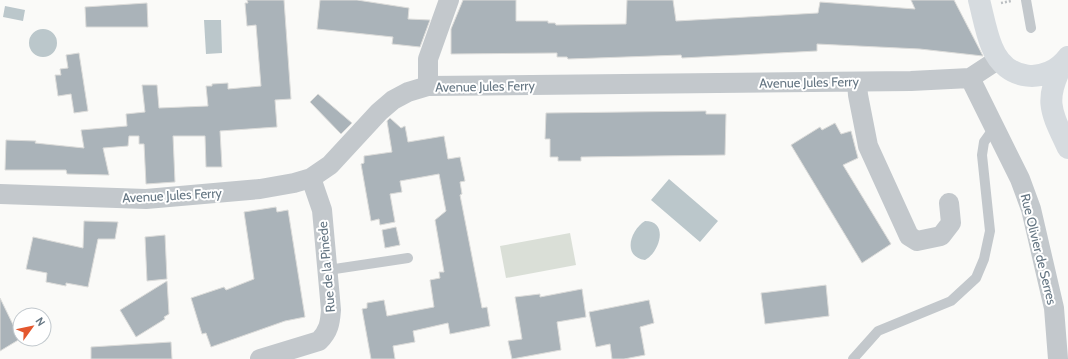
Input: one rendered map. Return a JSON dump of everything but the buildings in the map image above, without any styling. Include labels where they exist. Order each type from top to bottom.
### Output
[{"type":"main road","points":[[978,0],[992,48],[999,59],[1012,71],[1022,76],[1050,107],[1068,148]]},
{"type":"main road","points":[[1022,76],[1037,77],[1049,73],[1065,61]]},
{"type":"main road","points":[[1050,107],[1052,91],[1065,61]]},
{"type":"street","points":[[428,86],[428,59],[446,7]]},
{"type":"street","points":[[970,78],[999,59]]},
{"type":"street","name":"Avenue Jules Ferry","points":[[0,194],[146,199],[260,189],[311,178],[330,165],[379,112],[393,100],[408,92],[428,86],[857,82],[970,78]]},
{"type":"street","name":"Rue Olivier de Serres","points":[[970,78],[1020,179],[1031,209],[1054,308],[1058,359]]},
{"type":"street","points":[[857,82],[858,95],[868,146],[909,236],[917,241],[941,236],[951,223],[949,203]]},
{"type":"street","name":"Rue de la Pinède","points":[[260,359],[319,341],[326,333],[330,323],[331,310],[322,210],[311,178]]},
{"type":"lane","points":[[1026,0],[1031,28]]},
{"type":"lane","points":[[853,359],[878,331],[951,301],[976,278],[984,259],[990,231],[982,155],[984,142],[994,128]]},
{"type":"lane","points":[[328,270],[408,258]]},
{"type":"shaded area","points":[[5,6],[25,10],[23,21],[3,17]]},
{"type":"shaded area","points":[[204,20],[221,20],[222,53],[206,54]]},
{"type":"shaded area","points":[[43,29],[53,33],[57,43],[53,53],[43,57],[33,53],[29,43],[33,33]]},
{"type":"shaded area","points":[[669,179],[718,221],[700,242],[651,200]]},
{"type":"shaded area","points":[[645,221],[653,222],[657,226],[660,231],[660,238],[655,251],[645,260],[638,258],[633,254],[631,243],[635,230]]},
{"type":"shaded area","points":[[570,233],[576,265],[506,278],[500,246]]}]
